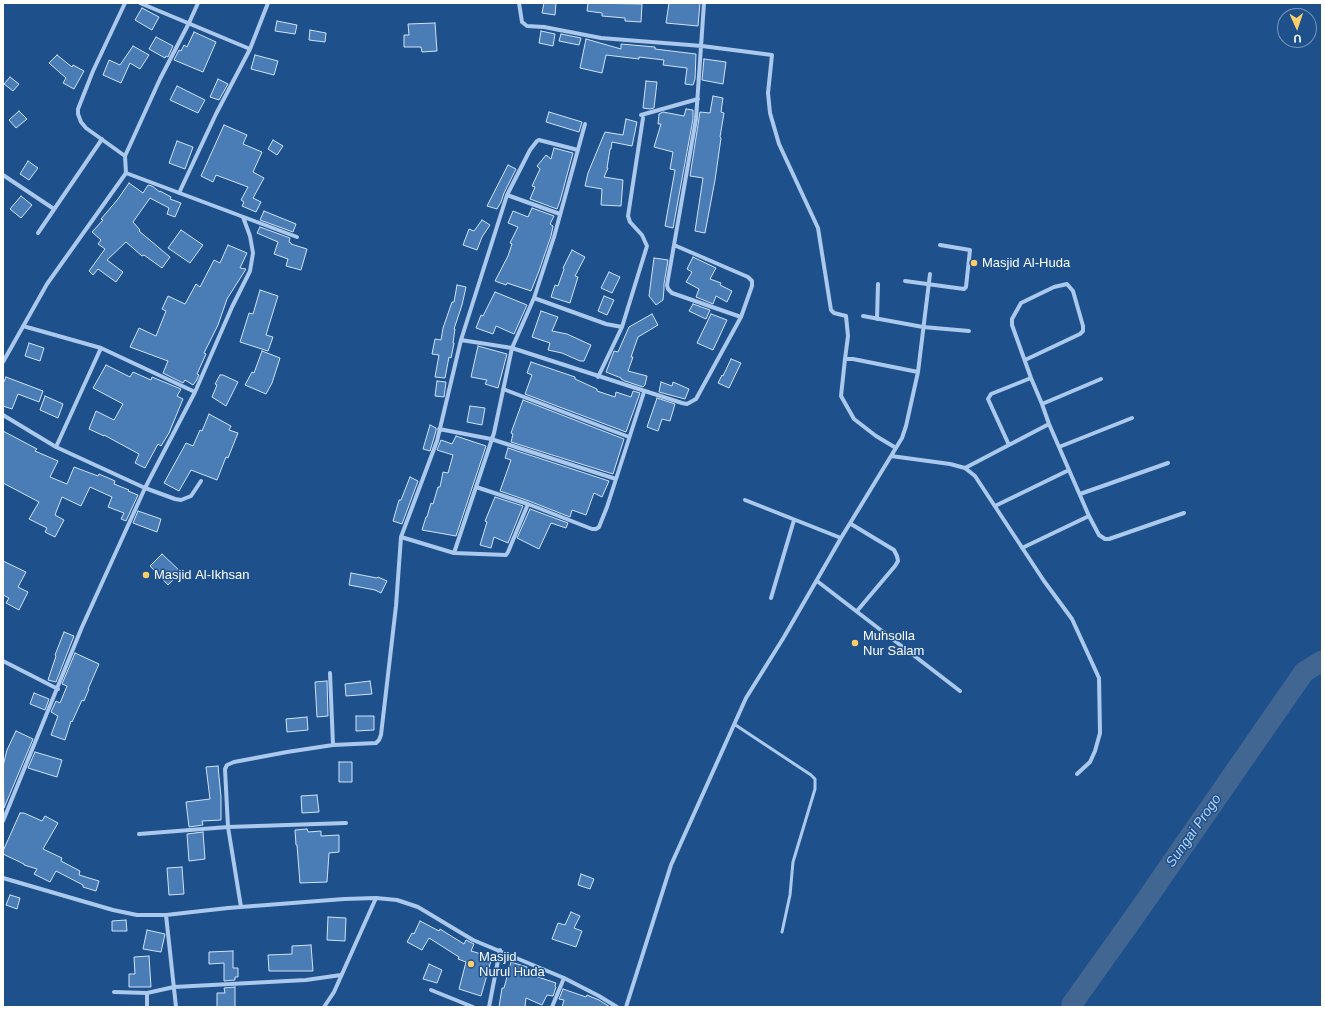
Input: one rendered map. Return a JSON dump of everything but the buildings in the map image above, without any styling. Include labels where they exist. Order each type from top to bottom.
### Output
[{"type":"street","points":[[124,3],[93,71],[78,109],[78,114],[81,122],[86,128],[125,156]]},
{"type":"street","points":[[140,3],[250,49]]},
{"type":"street","points":[[3,362],[47,284],[126,173],[125,156],[160,79],[198,3]]},
{"type":"street","points":[[179,193],[216,114],[250,49],[268,3]]},
{"type":"street","points":[[520,3],[522,22],[526,26],[544,27],[601,38],[702,46],[772,55],[768,93],[770,113],[779,144],[818,228],[831,310],[834,313],[846,316],[848,336],[841,396],[854,419],[876,436],[896,448]]},
{"type":"street","points":[[704,3],[696,119],[667,285],[669,291],[741,317]]},
{"type":"street","points":[[598,377],[622,328],[647,246],[642,235],[630,222],[628,216],[642,117],[698,99]]},
{"type":"street","points":[[454,553],[492,439],[512,348],[534,298],[554,237],[584,124]]},
{"type":"street","points":[[38,233],[102,139]]},
{"type":"street","points":[[241,907],[228,827],[225,769],[229,763],[287,752],[333,745],[376,743],[380,740],[382,735],[396,606],[401,537],[437,441],[461,340],[507,195],[536,141],[539,140],[578,150]]},
{"type":"street","points":[[126,173],[297,237]]},
{"type":"street","points":[[3,175],[54,209]]},
{"type":"street","points":[[507,195],[560,214]]},
{"type":"street","points":[[3,821],[82,627],[145,488],[195,392],[232,307],[250,272],[253,253],[250,236],[243,217]]},
{"type":"street","points":[[461,340],[512,348],[644,392],[687,404],[696,399],[741,317],[752,286],[752,281],[748,276],[674,244]]},
{"type":"street","points":[[905,281],[966,287],[970,250],[940,245]]},
{"type":"street","points":[[626,1007],[671,864],[746,698],[902,438],[918,372],[930,274]]},
{"type":"street","points":[[877,319],[878,284]]},
{"type":"street","points":[[1025,360],[1080,334],[1083,331],[1083,326],[1073,291],[1067,284],[1054,287],[1021,303],[1016,309],[1012,319],[1012,325],[1025,360],[1042,404],[1049,424],[1089,516],[1099,534],[1105,539],[1109,539],[1184,513]]},
{"type":"street","points":[[534,298],[606,324],[622,328]]},
{"type":"street","points":[[863,316],[923,327],[969,331]]},
{"type":"street","points":[[23,326],[101,348],[195,392]]},
{"type":"street","points":[[56,447],[101,348]]},
{"type":"street","points":[[845,359],[853,359],[918,372]]},
{"type":"street","points":[[1009,445],[988,401],[988,396],[1032,378]]},
{"type":"street","points":[[1042,404],[1101,379]]},
{"type":"street","points":[[503,389],[629,437]]},
{"type":"street","points":[[476,487],[528,504],[592,529],[596,529],[599,527],[603,518],[644,392]]},
{"type":"street","points":[[3,415],[56,447],[145,488],[180,500],[191,496],[201,480]]},
{"type":"street","points":[[1059,447],[1132,418]]},
{"type":"street","points":[[964,468],[1049,424]]},
{"type":"street","points":[[439,429],[492,439],[616,478]]},
{"type":"street","points":[[891,456],[950,464],[964,468],[975,476],[1044,581],[1072,619],[1099,678],[1100,733],[1090,762],[1077,774]]},
{"type":"street","points":[[1080,494],[1168,463]]},
{"type":"street","points":[[995,506],[1070,470]]},
{"type":"street","points":[[745,500],[841,538]]},
{"type":"street","points":[[401,537],[454,553],[506,555],[528,504]]},
{"type":"street","points":[[1022,548],[1089,516]]},
{"type":"street","points":[[771,598],[794,520]]},
{"type":"street","points":[[851,524],[894,550],[898,561],[857,611]]},
{"type":"street","points":[[817,581],[960,691]]},
{"type":"street","points":[[3,661],[58,689]]},
{"type":"street","points":[[330,673],[333,745]]},
{"type":"street","points":[[139,834],[228,827],[346,823]]},
{"type":"street","points":[[3,878],[113,910],[137,915],[166,915],[241,907],[344,899],[376,898],[397,900],[418,907],[473,940],[564,978],[617,1007]]},
{"type":"street","points":[[324,1007],[334,992],[376,898]]},
{"type":"street","points":[[166,915],[176,1007]]},
{"type":"street","points":[[489,1007],[500,950]]},
{"type":"street","points":[[114,992],[147,993],[174,987],[306,980],[341,975]]},
{"type":"street","points":[[552,1007],[564,978]]},
{"type":"street","points":[[431,990],[473,1007]]},
{"type":"street","points":[[147,993],[147,1007]]},
{"type":"lane","points":[[734,724],[815,779],[815,789],[794,862],[790,895],[782,932]]},
{"type":"waterway","name":"Sungai Progo","points":[[1072,1007],[1072,1004],[1304,672],[1322,661]]},
{"type":"place","name":"Masjid Al-Huda","points":[[974,263]]},
{"type":"place","name":"Masjid Al-Ikhsan","points":[[146,575]]},
{"type":"place","name":"Muhsolla Nur Salam","points":[[855,643]]},
{"type":"place","name":"Masjid Nurul Huda","points":[[471,964]]}]
